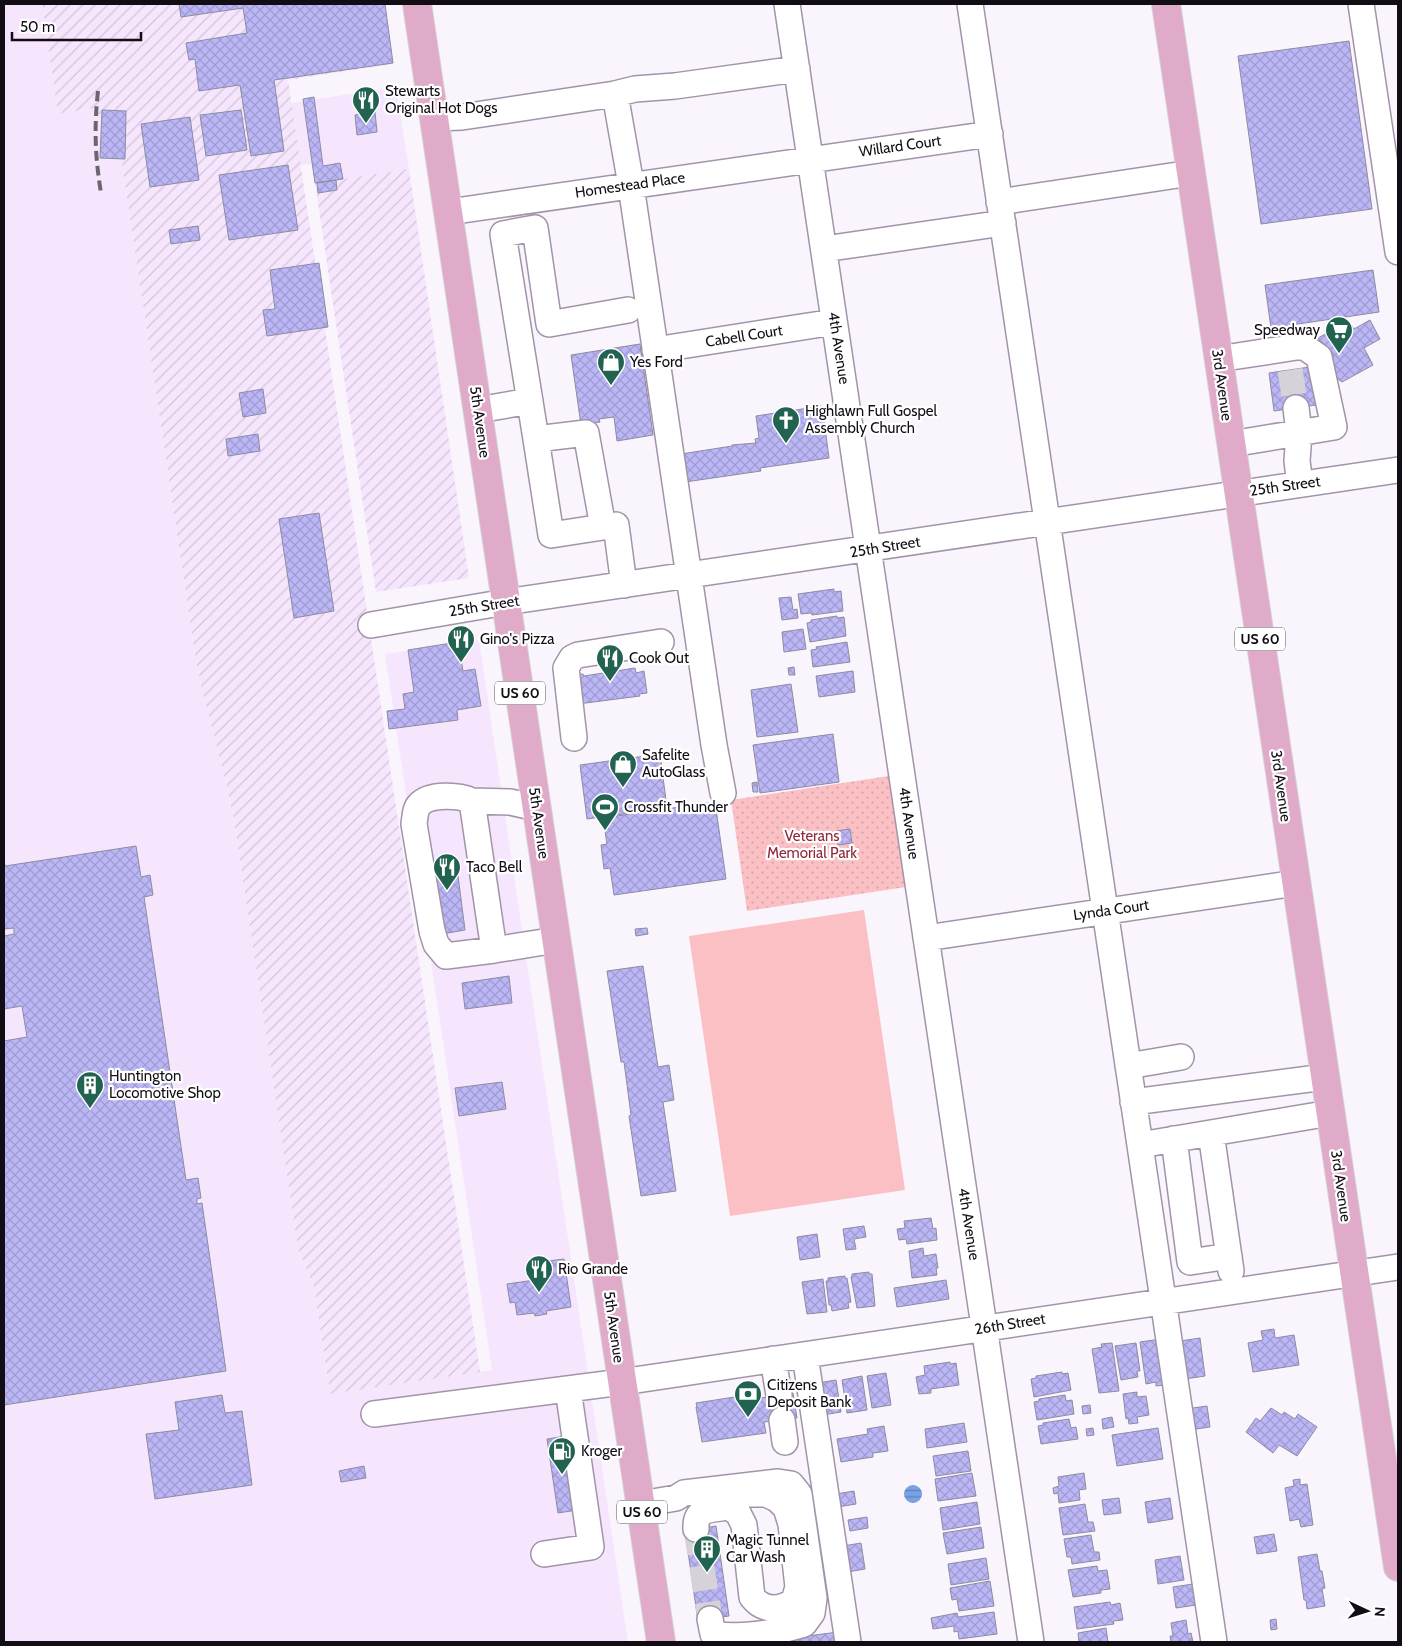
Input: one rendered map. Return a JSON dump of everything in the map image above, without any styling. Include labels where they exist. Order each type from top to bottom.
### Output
[{"type":"main road","name":"5th Avenue","points":[[417,4],[662,1642]]},
{"type":"main road","name":"3rd Avenue","points":[[1166,4],[1398,1567]]},
{"type":"street","name":"4th Avenue","points":[[787,4],[1032,1642]]},
{"type":"street","points":[[970,4],[1214,1642]]},
{"type":"street","points":[[1361,4],[1398,252]]},
{"type":"street","points":[[434,118],[462,117],[615,94],[635,89],[675,86],[797,68]]},
{"type":"street","points":[[615,94],[631,185],[654,350],[714,745],[723,793]]},
{"type":"street","name":"Willard Court","points":[[811,159],[990,134]]},
{"type":"street","name":"Homestead Place","points":[[449,212],[811,159]]},
{"type":"street","points":[[824,248],[1191,173]]},
{"type":"street","points":[[550,324],[536,228],[504,234],[551,535],[616,525],[624,584]]},
{"type":"street","points":[[518,329],[628,310]]},
{"type":"street","name":"Cabell Court","points":[[654,350],[834,322]]},
{"type":"street","points":[[1218,359],[1288,360],[1304,346],[1319,357],[1334,427],[1230,444]]},
{"type":"street","points":[[478,410],[530,401]]},
{"type":"street","points":[[1296,408],[1299,434],[1297,461],[1300,484]]},
{"type":"street","points":[[536,439],[586,433],[602,526]]},
{"type":"street","name":"25th Street","points":[[372,625],[624,584],[689,576],[1398,470]]},
{"type":"street","points":[[574,738],[566,668],[572,658],[578,655],[660,642]]},
{"type":"street","points":[[537,808],[510,802],[472,801],[464,797],[431,798],[420,804],[416,810],[414,824],[432,932],[436,944],[446,956],[556,940]]},
{"type":"street","points":[[472,801],[494,950]]},
{"type":"street","name":"Lynda Court","points":[[926,938],[1296,883]]},
{"type":"street","points":[[1128,1066],[1181,1057]]},
{"type":"street","points":[[1133,1102],[1325,1077]]},
{"type":"street","points":[[1140,1145],[1330,1112]]},
{"type":"street","points":[[1211,1133],[1233,1291]]},
{"type":"street","points":[[1174,1139],[1190,1262],[1229,1256]]},
{"type":"street","name":"26th Street","points":[[374,1414],[622,1382],[1163,1300],[1398,1267]]},
{"type":"street","points":[[805,1354],[848,1642]]},
{"type":"street","points":[[773,1359],[779,1396]]},
{"type":"street","points":[[544,1554],[591,1547],[568,1389]]},
{"type":"street","points":[[641,1504],[676,1498],[684,1493],[778,1482],[790,1484],[799,1494],[814,1598],[812,1613],[804,1624],[753,1635],[730,1637],[713,1634],[710,1619]]},
{"type":"street","points":[[676,1498],[685,1501],[766,1494],[777,1499],[786,1508],[792,1524],[798,1587],[794,1601],[786,1606],[765,1608],[757,1604],[752,1597],[744,1525],[738,1513],[729,1507],[699,1513],[696,1518],[696,1529]]},
{"type":"shaded area","points":[[4,4],[42,4],[58,114],[98,108],[115,116],[195,655],[234,820],[298,1248],[314,1287],[330,1394],[492,1370],[385,654],[479,640],[628,1642],[4,1642]]},
{"type":"shaded area","points":[[42,4],[384,4],[393,64],[288,80],[480,1372],[330,1394],[314,1287],[298,1248],[234,820],[195,655],[115,116],[99,118],[97,108],[58,114]]},
{"type":"shaded area","points":[[396,87],[409,169],[315,183],[312,164],[300,165],[291,103]]},
{"type":"shaded area","points":[[409,169],[469,578],[376,592],[315,183]]},
{"type":"green space","name":"Veterans Memorial Park","points":[[889,776],[906,887],[747,911],[731,800]]},
{"type":"green space","points":[[864,910],[905,1190],[730,1216],[689,936]]},
{"type":"water","points":[[909,1485],[917,1485],[922,1490],[920,1501],[909,1503],[904,1498],[904,1490]]},
{"type":"building","points":[[179,4],[385,4],[393,63],[274,80],[284,151],[251,156],[240,85],[199,91],[195,59],[189,60],[186,43],[247,33],[243,8],[181,17]]},
{"type":"building","points":[[1349,41],[1372,209],[1261,224],[1238,56]]},
{"type":"building","points":[[314,97],[323,166],[340,163],[343,179],[315,183],[303,99]]},
{"type":"building","points":[[102,110],[126,111],[125,159],[100,158]]},
{"type":"building","points":[[241,110],[247,150],[206,156],[200,115]]},
{"type":"building","name":"Stewarts Original Hot Dogs","points":[[375,112],[377,132],[357,135],[355,115]]},
{"type":"building","points":[[190,117],[199,180],[150,187],[141,124]]},
{"type":"building","points":[[288,165],[298,230],[229,240],[219,175]]},
{"type":"building","points":[[336,180],[337,190],[318,193],[317,183]]},
{"type":"building","points":[[198,226],[200,240],[171,244],[169,230]]},
{"type":"building","points":[[319,263],[328,327],[267,336],[263,310],[275,309],[270,270]]},
{"type":"building","points":[[1373,270],[1379,312],[1271,328],[1265,285]]},
{"type":"building","points":[[1370,320],[1380,339],[1364,348],[1373,365],[1342,382],[1338,379],[1322,350],[1323,347],[1318,338],[1349,321],[1354,329]]},
{"type":"building","name":"Yes Ford","points":[[640,344],[653,435],[617,441],[614,417],[599,419],[600,422],[581,425],[571,355]]},
{"type":"building","points":[[1310,367],[1316,405],[1274,411],[1269,373]]},
{"type":"building","points":[[263,389],[266,413],[243,417],[239,393]]},
{"type":"building","name":"Highlawn Full Gospel Assembly Church","points":[[822,406],[829,458],[760,468],[761,471],[685,482],[681,454],[732,445],[756,443],[755,439],[759,438],[756,416]]},
{"type":"building","points":[[258,434],[260,451],[228,456],[226,439]]},
{"type":"building","points":[[319,513],[334,611],[294,618],[279,519]]},
{"type":"building","points":[[834,589],[834,592],[841,591],[843,611],[812,615],[811,613],[801,614],[798,594]]},
{"type":"building","points":[[791,597],[793,610],[797,609],[798,618],[782,620],[779,598]]},
{"type":"building","points":[[837,616],[837,618],[844,617],[846,636],[810,642],[807,623],[811,622],[811,620]]},
{"type":"building","points":[[803,629],[806,649],[784,652],[782,632]]},
{"type":"building","points":[[458,642],[463,671],[475,669],[481,706],[457,710],[458,720],[389,729],[387,711],[405,709],[403,694],[414,692],[408,650]]},
{"type":"building","points":[[847,642],[850,662],[813,667],[811,650],[817,649],[816,647]]},
{"type":"building","points":[[794,667],[795,675],[789,675],[788,668]]},
{"type":"building","name":"Cook Out","points":[[635,668],[636,673],[644,671],[647,693],[639,694],[640,696],[578,704],[574,675],[583,674],[584,676]]},
{"type":"building","points":[[853,671],[855,692],[819,697],[816,676]]},
{"type":"building","points":[[791,684],[798,732],[757,737],[751,690]]},
{"type":"building","points":[[833,734],[839,782],[760,793],[753,745]]},
{"type":"building","name":"Safelite AutoGlass","points":[[660,754],[667,808],[587,819],[580,765]]},
{"type":"building","points":[[757,782],[758,792],[753,792],[752,783]]},
{"type":"building","points":[[715,802],[726,879],[614,895],[610,868],[604,869],[601,845],[607,844],[603,818]]},
{"type":"building","points":[[850,829],[852,843],[838,845],[836,831]]},
{"type":"building","name":"Huntington Locomotive Shop","points":[[136,846],[141,877],[150,875],[153,895],[144,897],[186,1180],[198,1178],[201,1198],[197,1199],[197,1204],[202,1203],[226,1371],[4,1405],[4,1041],[27,1037],[22,1006],[4,1009],[4,936],[14,934],[14,928],[4,929],[4,859],[5,866]]},
{"type":"building","name":"Taco Bell","points":[[457,868],[465,930],[442,934],[432,871]]},
{"type":"building","points":[[647,928],[648,934],[636,936],[635,929]]},
{"type":"building","points":[[643,966],[658,1067],[669,1065],[674,1100],[663,1102],[676,1191],[641,1196],[629,1116],[631,1115],[624,1062],[621,1062],[607,971]]},
{"type":"building","points":[[509,976],[512,1003],[465,1009],[462,983]]},
{"type":"building","points":[[502,1082],[506,1109],[459,1116],[455,1088]]},
{"type":"building","points":[[931,1218],[933,1229],[936,1228],[937,1240],[907,1244],[906,1239],[899,1240],[897,1229],[905,1228],[904,1221]]},
{"type":"building","points":[[864,1226],[866,1237],[854,1239],[856,1249],[846,1250],[843,1229]]},
{"type":"building","points":[[817,1234],[820,1257],[800,1260],[797,1237]]},
{"type":"building","points":[[923,1248],[924,1256],[936,1254],[937,1275],[912,1278],[909,1251]]},
{"type":"building","name":"Rio Grande","points":[[564,1259],[571,1307],[546,1311],[547,1314],[535,1316],[534,1313],[517,1315],[515,1302],[510,1303],[507,1284],[542,1279],[540,1262]]},
{"type":"building","points":[[869,1272],[869,1274],[872,1274],[875,1306],[857,1308],[852,1274]]},
{"type":"building","points":[[845,1276],[851,1302],[848,1303],[849,1308],[832,1311],[831,1305],[829,1305],[826,1281],[828,1281],[828,1278]]},
{"type":"building","points":[[823,1279],[827,1312],[807,1314],[802,1282]]},
{"type":"building","points":[[946,1280],[949,1299],[897,1307],[894,1288]]},
{"type":"building","points":[[1274,1329],[1275,1338],[1294,1335],[1299,1365],[1253,1372],[1248,1343],[1263,1340],[1261,1331]]},
{"type":"building","points":[[1200,1338],[1205,1376],[1185,1379],[1180,1341]]},
{"type":"building","points":[[1161,1339],[1164,1385],[1156,1386],[1156,1382],[1146,1384],[1140,1342]]},
{"type":"building","points":[[1112,1343],[1119,1391],[1099,1393],[1092,1349],[1102,1347],[1101,1344]]},
{"type":"building","points":[[1136,1343],[1140,1371],[1137,1371],[1138,1377],[1121,1380],[1115,1346]]},
{"type":"building","points":[[950,1362],[950,1364],[956,1363],[959,1385],[931,1389],[931,1393],[919,1394],[916,1377],[925,1375],[924,1366]]},
{"type":"building","points":[[1062,1372],[1062,1374],[1068,1373],[1071,1390],[1034,1397],[1031,1379],[1036,1378],[1036,1376]]},
{"type":"building","points":[[886,1373],[891,1405],[872,1408],[867,1376]]},
{"type":"building","points":[[862,1376],[867,1410],[847,1413],[842,1380]]},
{"type":"building","points":[[836,1380],[841,1412],[823,1415],[818,1383]]},
{"type":"building","points":[[1137,1392],[1137,1397],[1146,1396],[1149,1415],[1137,1417],[1138,1423],[1129,1424],[1128,1418],[1126,1419],[1123,1394]]},
{"type":"building","name":"Citizens Deposit Bank","points":[[760,1393],[761,1398],[793,1393],[797,1418],[764,1422],[766,1433],[702,1442],[696,1403]]},
{"type":"building","points":[[222,1395],[225,1413],[242,1411],[252,1485],[155,1499],[146,1434],[179,1430],[175,1402]]},
{"type":"building","points":[[1065,1395],[1066,1401],[1072,1400],[1074,1414],[1037,1420],[1034,1402],[1039,1401],[1039,1399]]},
{"type":"building","points":[[1090,1405],[1091,1413],[1083,1414],[1082,1406]]},
{"type":"building","points":[[1207,1406],[1210,1427],[1189,1430],[1186,1409]]},
{"type":"building","points":[[1271,1408],[1282,1415],[1284,1412],[1295,1419],[1298,1414],[1317,1427],[1297,1456],[1279,1445],[1273,1453],[1246,1432],[1256,1418],[1260,1421]]},
{"type":"building","points":[[1112,1417],[1114,1427],[1103,1429],[1102,1419]]},
{"type":"building","points":[[1069,1419],[1071,1428],[1076,1427],[1078,1439],[1041,1444],[1038,1426],[1043,1425],[1043,1423]]},
{"type":"building","points":[[964,1423],[967,1442],[927,1448],[925,1429]]},
{"type":"building","points":[[884,1426],[888,1451],[873,1453],[873,1457],[841,1462],[837,1439],[868,1434],[867,1429]]},
{"type":"building","points":[[1093,1428],[1094,1435],[1087,1436],[1086,1429]]},
{"type":"building","points":[[1158,1428],[1163,1459],[1117,1466],[1112,1435]]},
{"type":"building","name":"Kroger","points":[[566,1436],[577,1510],[558,1513],[547,1439]]},
{"type":"building","points":[[968,1451],[971,1471],[936,1476],[933,1456]]},
{"type":"building","points":[[364,1466],[366,1478],[341,1482],[339,1471]]},
{"type":"building","points":[[972,1473],[976,1496],[938,1501],[935,1479]]},
{"type":"building","points":[[1084,1473],[1086,1489],[1079,1490],[1080,1500],[1059,1503],[1058,1493],[1054,1494],[1053,1488],[1059,1486],[1058,1477]]},
{"type":"building","points":[[1300,1479],[1300,1485],[1307,1484],[1313,1525],[1301,1527],[1299,1519],[1290,1521],[1285,1488],[1294,1486],[1293,1480]]},
{"type":"building","points":[[854,1491],[856,1504],[838,1507],[836,1494]]},
{"type":"building","points":[[1119,1498],[1121,1513],[1104,1515],[1102,1500]]},
{"type":"building","points":[[1170,1498],[1173,1519],[1148,1523],[1145,1502]]},
{"type":"building","points":[[977,1502],[980,1524],[943,1530],[940,1508]]},
{"type":"building","points":[[1085,1504],[1088,1522],[1093,1522],[1095,1531],[1063,1535],[1059,1508]]},
{"type":"building","points":[[867,1517],[868,1528],[850,1531],[848,1520]]},
{"type":"building","name":"Magic Tunnel Car Wash","points":[[716,1526],[729,1616],[698,1621],[685,1531]]},
{"type":"building","points":[[981,1527],[984,1548],[947,1554],[943,1533]]},
{"type":"building","points":[[1274,1534],[1277,1551],[1257,1554],[1254,1537]]},
{"type":"building","points":[[1091,1535],[1094,1552],[1099,1552],[1100,1560],[1072,1564],[1071,1557],[1067,1557],[1064,1539]]},
{"type":"building","points":[[861,1543],[865,1569],[847,1572],[843,1546]]},
{"type":"building","points":[[1317,1554],[1325,1588],[1322,1589],[1325,1606],[1307,1609],[1298,1557]]},
{"type":"building","points":[[1180,1556],[1184,1580],[1158,1584],[1155,1560]]},
{"type":"building","points":[[986,1558],[989,1579],[951,1585],[948,1564]]},
{"type":"building","points":[[1097,1566],[1098,1571],[1107,1570],[1110,1589],[1101,1590],[1101,1593],[1073,1597],[1068,1570]]},
{"type":"building","points":[[990,1581],[994,1606],[959,1611],[957,1599],[952,1600],[950,1588]]},
{"type":"building","points":[[1193,1584],[1196,1605],[1176,1608],[1173,1587]]},
{"type":"building","points":[[1110,1602],[1111,1605],[1120,1603],[1123,1620],[1113,1621],[1114,1624],[1077,1629],[1074,1607]]},
{"type":"building","points":[[994,1612],[997,1634],[959,1639],[958,1631],[954,1632],[954,1626],[933,1629],[931,1618],[957,1613],[958,1617]]},
{"type":"building","points":[[1276,1619],[1277,1629],[1271,1630],[1270,1620]]},
{"type":"building","points":[[1186,1620],[1188,1634],[1191,1633],[1193,1642],[1171,1642],[1170,1636],[1173,1636],[1171,1623]]},
{"type":"building","points":[[1106,1628],[1108,1642],[1079,1642],[1078,1633]]},
{"type":"building","points":[[838,1632],[839,1642],[762,1642]]},
{"type":"tunnel","points":[[1290,370],[1296,408]]},
{"type":"tunnel","points":[[696,1529],[710,1619]]},
{"type":"railway","points":[[98,91],[96,142],[101,193]]},
{"type":"place","name":"Stewarts Original Hot Dogs","points":[[366,124]]},
{"type":"place","name":"Speedway","points":[[1339,354]]},
{"type":"place","name":"Yes Ford","points":[[611,386]]},
{"type":"place","name":"Highlawn Full Gospel Assembly Church","points":[[786,444]]},
{"type":"place","name":"Gino's Pizza","points":[[461,663]]},
{"type":"place","name":"Cook Out","points":[[610,682]]},
{"type":"place","name":"Safelite AutoGlass","points":[[623,788]]},
{"type":"place","name":"Crossfit Thunder","points":[[605,831]]},
{"type":"place","name":"Taco Bell","points":[[447,891]]},
{"type":"place","name":"Huntington Locomotive Shop","points":[[90,1109]]},
{"type":"place","name":"Rio Grande","points":[[539,1293]]},
{"type":"place","name":"Citizens Deposit Bank","points":[[748,1418]]},
{"type":"place","name":"Kroger","points":[[562,1475]]},
{"type":"place","name":"Magic Tunnel Car Wash","points":[[707,1573]]}]
